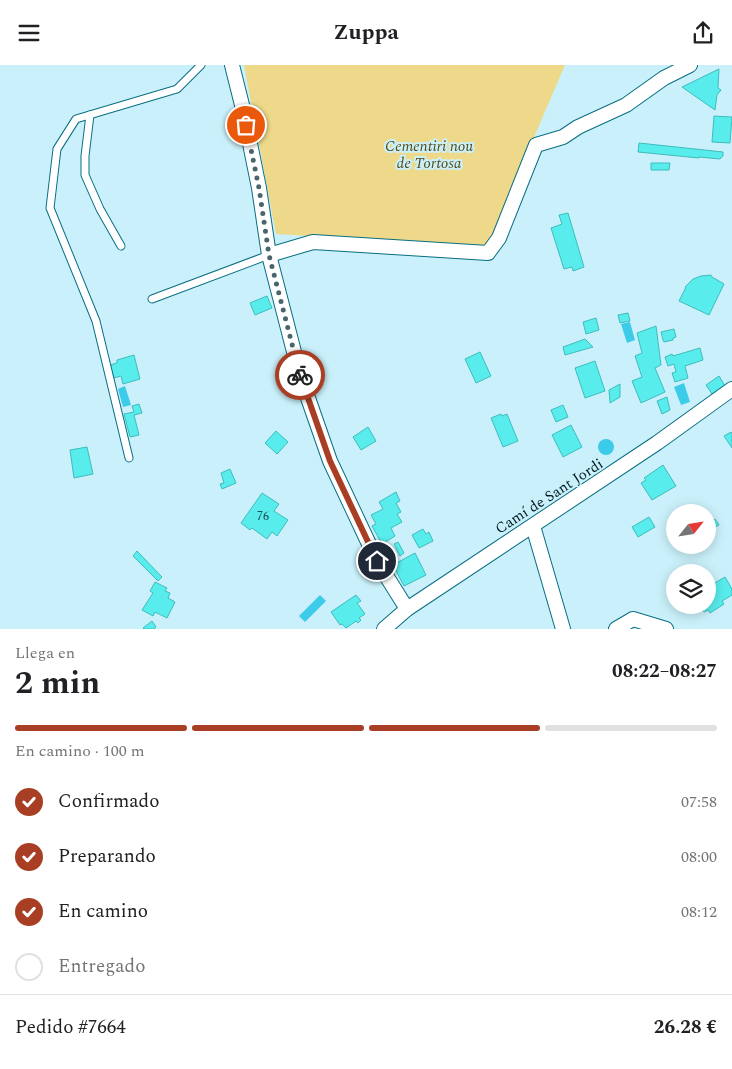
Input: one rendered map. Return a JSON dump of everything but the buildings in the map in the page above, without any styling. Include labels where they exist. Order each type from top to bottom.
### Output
[{"type":"street","points":[[232,65],[259,188],[269,255],[300,375],[330,461],[377,561],[407,609]]},
{"type":"street","points":[[269,255],[313,241],[488,253],[499,238],[536,145],[563,137],[578,127],[626,105],[664,79],[690,65]]},
{"type":"street","name":"Camí de Sant Jordi","points":[[384,629],[407,609],[657,443],[732,389]]},
{"type":"street","points":[[532,526],[563,629]]},
{"type":"street","points":[[616,629],[633,619],[666,629]]},
{"type":"lane","points":[[129,458],[96,321],[50,208],[57,149],[76,119],[176,89],[200,65]]},
{"type":"lane","points":[[90,115],[85,156],[85,175],[100,209],[122,246]]},
{"type":"lane","points":[[152,299],[269,255]]},
{"type":"green space","name":"Cementiri nou de Tortosa","points":[[244,65],[565,65],[487,247],[276,234]]},
{"type":"water","points":[[630,322],[635,340],[627,343],[621,324]]},
{"type":"water","points":[[684,383],[690,402],[681,405],[674,387]]},
{"type":"water","points":[[125,386],[131,405],[123,407],[118,389]]},
{"type":"water","points":[[603,439],[609,439],[614,444],[612,453],[603,455],[598,450],[598,444]]},
{"type":"water","points":[[320,595],[326,601],[305,622],[299,616]]},
{"type":"way so far","points":[[246,125],[259,188],[269,255],[300,375]]},
{"type":"route","points":[[300,375],[330,461],[377,561]]}]
